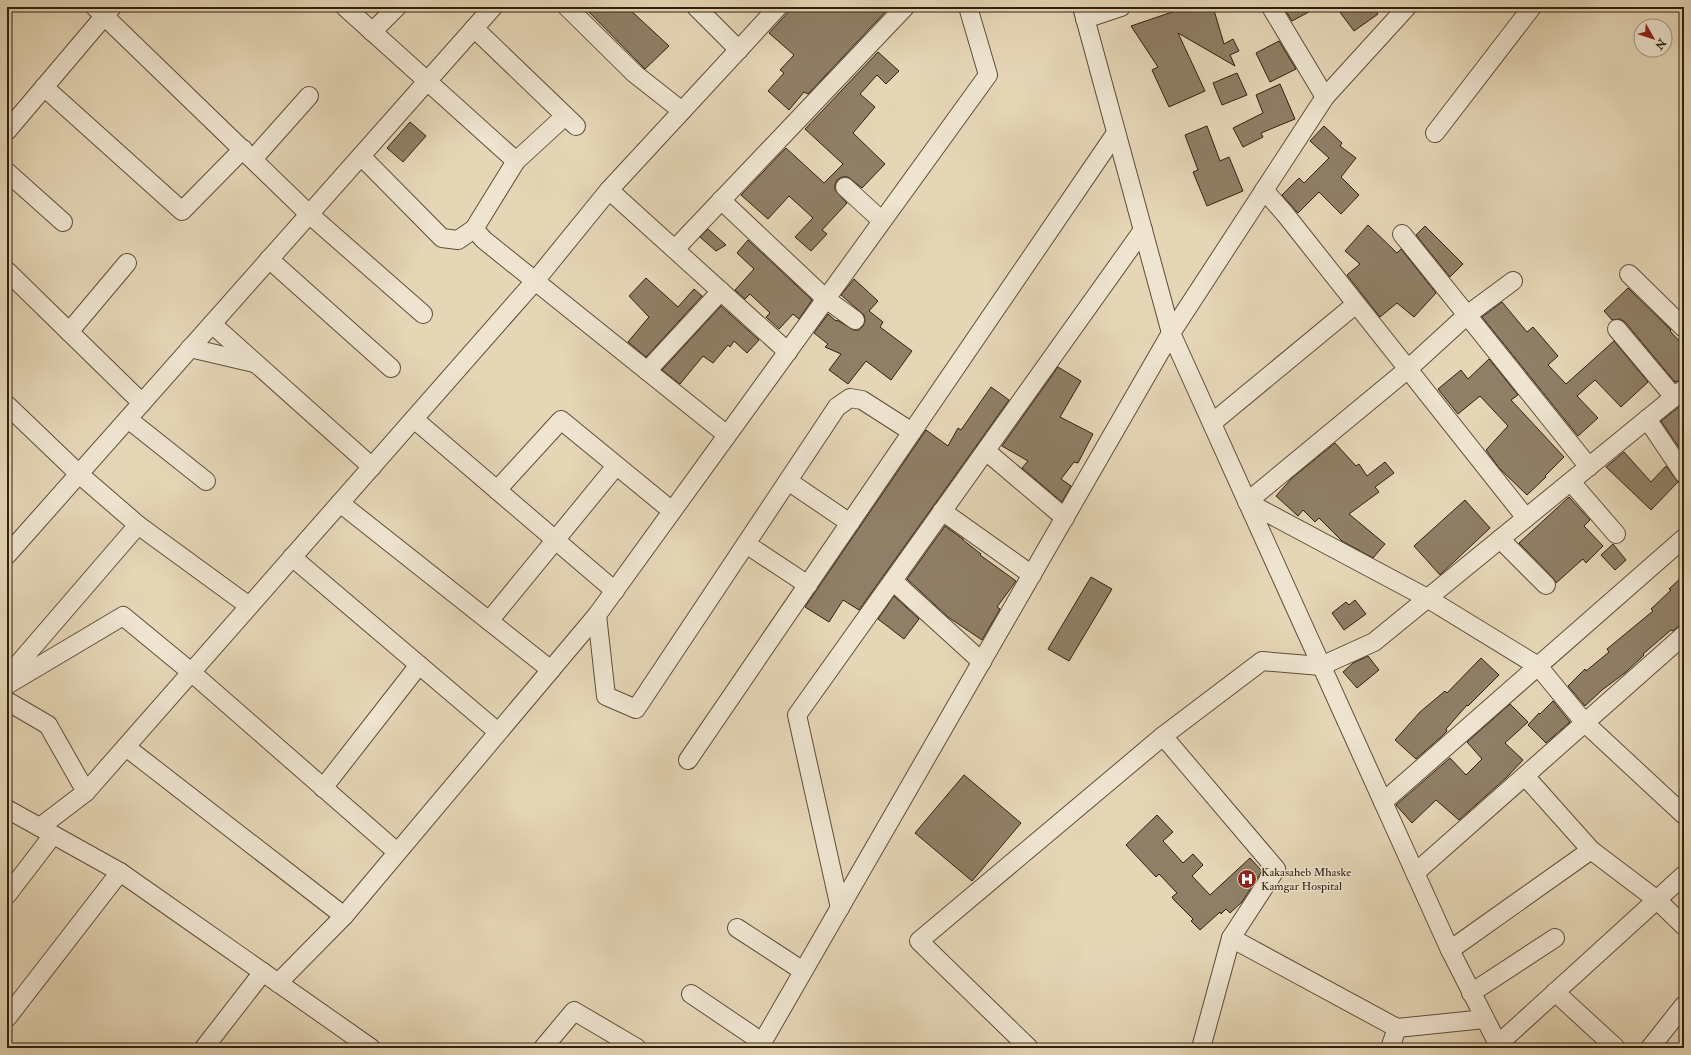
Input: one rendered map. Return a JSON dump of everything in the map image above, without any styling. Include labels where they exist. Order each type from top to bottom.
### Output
[{"type":"street","points":[[345,7],[426,82],[516,161]]},
{"type":"street","points":[[372,32],[397,7]]},
{"type":"street","points":[[7,555],[493,7]]},
{"type":"street","points":[[567,7],[635,74],[682,111]]},
{"type":"street","points":[[696,7],[739,50]]},
{"type":"street","points":[[7,895],[46,831],[86,792],[372,467],[535,281],[609,190],[778,7]]},
{"type":"street","points":[[675,249],[905,7]]},
{"type":"street","points":[[278,983],[344,916],[597,615],[615,591],[666,512],[727,435],[988,75],[968,7]]},
{"type":"street","points":[[1121,7],[1083,13],[1171,333],[1450,950],[1485,1019],[1497,1047],[1555,992],[1684,875]]},
{"type":"street","points":[[1271,7],[1325,97]]},
{"type":"street","points":[[691,994],[761,1045],[1171,333],[1325,97],[1407,7]]},
{"type":"street","points":[[1435,133],[1532,7]]},
{"type":"street","points":[[7,132],[104,10],[309,214],[423,314]]},
{"type":"street","points":[[361,156],[442,238],[458,240],[474,229],[516,161],[571,121],[474,28]]},
{"type":"street","points":[[44,87],[182,211],[248,154],[309,96]]},
{"type":"street","points":[[688,760],[1116,133]]},
{"type":"street","points":[[7,172],[63,222]]},
{"type":"street","points":[[845,187],[882,221]]},
{"type":"street","points":[[609,190],[788,352]]},
{"type":"street","points":[[1264,190],[1526,518]]},
{"type":"street","points":[[721,200],[826,299],[855,320]]},
{"type":"street","points":[[474,229],[484,240],[727,435]]},
{"type":"street","points":[[840,908],[797,715],[1143,230]]},
{"type":"street","points":[[1402,234],[1588,467]]},
{"type":"street","points":[[269,259],[391,368]]},
{"type":"street","points":[[69,332],[127,263]]},
{"type":"street","points":[[7,271],[142,403]]},
{"type":"street","points":[[1629,274],[1684,328]]},
{"type":"street","points":[[1247,502],[1408,369],[1467,315],[1513,281]]},
{"type":"street","points":[[647,371],[720,291]]},
{"type":"street","points":[[1212,423],[1356,304]]},
{"type":"street","points":[[212,324],[372,467]]},
{"type":"street","points":[[1029,1048],[919,941],[1163,736],[1262,661],[1322,666],[1374,642],[1679,393],[1617,329]]},
{"type":"street","points":[[190,348],[256,364]]},
{"type":"street","points":[[597,615],[606,696],[636,709],[837,407],[850,398],[862,400],[912,432]]},
{"type":"street","points":[[7,405],[79,474],[138,525],[249,606]]},
{"type":"street","points":[[128,419],[206,481]]},
{"type":"street","points":[[414,419],[615,591]]},
{"type":"street","points":[[1647,419],[1684,474]]},
{"type":"street","points":[[496,490],[560,420],[616,466],[666,512]]},
{"type":"street","points":[[986,450],[1064,518]]},
{"type":"street","points":[[489,621],[616,466]]},
{"type":"street","points":[[788,481],[850,523]]},
{"type":"street","points":[[1571,482],[1616,534]]},
{"type":"street","points":[[1247,502],[1427,598],[1538,666],[1585,723],[1684,815]]},
{"type":"street","points":[[340,503],[551,670]]},
{"type":"street","points":[[942,511],[1032,575]]},
{"type":"street","points":[[7,677],[138,525]]},
{"type":"street","points":[[1383,802],[1684,538]]},
{"type":"street","points":[[1500,539],[1546,585]]},
{"type":"street","points":[[746,544],[808,585]]},
{"type":"street","points":[[292,557],[498,732]]},
{"type":"street","points":[[893,581],[982,662]]},
{"type":"street","points":[[7,685],[123,616],[191,672],[397,852]]},
{"type":"street","points":[[1415,873],[1684,636]]},
{"type":"street","points":[[323,788],[419,665]]},
{"type":"street","points":[[7,701],[48,725],[86,792]]},
{"type":"street","points":[[1163,736],[1276,868],[1231,938],[1201,1048]]},
{"type":"street","points":[[126,747],[344,916]]},
{"type":"street","points":[[1525,776],[1591,850],[1657,900],[1684,926]]},
{"type":"street","points":[[7,809],[120,872],[371,1048]]},
{"type":"street","points":[[1450,950],[1591,850]]},
{"type":"street","points":[[7,1018],[120,872]]},
{"type":"street","points":[[737,928],[803,971]]},
{"type":"street","points":[[1231,938],[1397,1028],[1485,1019]]},
{"type":"street","points":[[1471,993],[1555,938]]},
{"type":"street","points":[[204,1048],[263,972]]},
{"type":"street","points":[[1555,992],[1616,1048]]},
{"type":"street","points":[[1650,1048],[1684,1005]]},
{"type":"street","points":[[542,1048],[574,1011],[637,1048]]},
{"type":"street","points":[[1390,1048],[1397,1028]]},
{"type":"building","points":[[584,7],[627,7],[669,46],[645,69]]},
{"type":"building","points":[[793,7],[890,7],[808,94],[804,92],[789,110],[768,91],[784,73],[780,70],[794,55],[769,33]]},
{"type":"building","points":[[1187,7],[1213,7],[1224,44],[1233,39],[1239,51],[1230,55],[1235,66],[1178,33],[1205,91],[1169,107],[1152,70],[1158,67],[1131,26]]},
{"type":"building","points":[[1283,7],[1318,7],[1292,21]]},
{"type":"building","points":[[1336,7],[1373,7],[1378,14],[1354,31]]},
{"type":"building","points":[[1279,41],[1296,69],[1270,82],[1256,53]]},
{"type":"building","points":[[878,52],[899,71],[886,84],[877,75],[860,94],[875,107],[853,133],[885,164],[862,188],[848,177],[842,177],[837,180],[835,190],[847,203],[822,230],[827,234],[811,251],[795,237],[813,218],[789,196],[768,219],[741,195],[786,148],[824,183],[843,164],[805,129]]},
{"type":"building","points":[[1237,73],[1247,95],[1222,105],[1213,83]]},
{"type":"building","points":[[1280,84],[1295,119],[1261,133],[1263,137],[1243,147],[1233,128],[1263,113],[1256,95]]},
{"type":"building","points":[[410,122],[426,136],[403,162],[387,148]]},
{"type":"building","points":[[1207,126],[1220,161],[1229,157],[1243,191],[1207,206],[1193,172],[1198,170],[1185,135]]},
{"type":"building","points":[[1324,126],[1342,143],[1340,146],[1356,158],[1341,177],[1359,195],[1341,214],[1319,192],[1298,213],[1282,195],[1299,178],[1304,183],[1329,158],[1310,141]]},
{"type":"building","points":[[1368,225],[1397,253],[1401,249],[1436,293],[1414,317],[1397,303],[1380,317],[1347,275],[1360,264],[1345,251]]},
{"type":"building","points":[[1425,226],[1463,264],[1450,277],[1416,235]]},
{"type":"building","points":[[708,229],[726,245],[716,251],[700,237]]},
{"type":"building","points":[[748,240],[812,300],[799,319],[793,314],[779,329],[766,317],[770,313],[750,294],[745,299],[735,290],[754,269],[737,253]]},
{"type":"building","points":[[646,278],[678,307],[694,289],[702,296],[646,357],[628,342],[649,317],[629,296]]},
{"type":"building","points":[[854,279],[878,301],[869,311],[883,322],[880,327],[912,351],[891,380],[866,361],[848,384],[829,370],[841,354],[825,347],[828,344],[814,333],[828,314],[836,321],[837,320],[854,330],[859,330],[863,326],[865,321],[864,315],[841,295]]},
{"type":"building","points":[[1628,288],[1671,330],[1670,331],[1684,346],[1684,379],[1675,382],[1625,322],[1620,319],[1612,320],[1604,311]]},
{"type":"building","points":[[1502,302],[1527,332],[1533,327],[1558,356],[1548,365],[1566,384],[1614,341],[1648,382],[1621,407],[1595,380],[1577,396],[1598,418],[1578,436],[1482,317]]},
{"type":"building","points":[[721,306],[759,340],[747,353],[734,341],[730,347],[728,345],[713,363],[703,356],[680,384],[662,370]]},
{"type":"building","points":[[1489,359],[1518,395],[1511,400],[1564,457],[1527,495],[1499,468],[1486,450],[1508,426],[1480,396],[1458,414],[1438,389],[1461,370],[1468,379]]},
{"type":"building","points":[[1058,367],[1081,381],[1060,417],[1093,434],[1078,463],[1074,462],[1061,479],[1071,486],[1062,502],[1022,468],[1028,461],[1002,446]]},
{"type":"building","points":[[991,387],[1009,400],[859,610],[843,600],[829,622],[805,607],[926,430],[948,446],[958,428],[961,430]]},
{"type":"building","points":[[1684,403],[1684,455],[1661,421]]},
{"type":"building","points":[[1335,443],[1356,466],[1359,464],[1367,476],[1385,462],[1394,473],[1375,487],[1379,492],[1349,514],[1385,544],[1373,558],[1342,541],[1319,518],[1315,522],[1303,510],[1298,516],[1276,496],[1292,478]]},
{"type":"building","points":[[1624,452],[1651,482],[1666,466],[1678,482],[1651,510],[1606,467]]},
{"type":"building","points":[[1569,497],[1590,520],[1584,526],[1603,546],[1586,563],[1583,559],[1556,583],[1519,543]]},
{"type":"building","points":[[1465,500],[1490,528],[1440,575],[1414,546]]},
{"type":"building","points":[[945,526],[963,539],[981,554],[980,555],[1016,581],[997,607],[1000,609],[982,640],[948,617],[907,579]]},
{"type":"building","points":[[1613,544],[1626,560],[1615,570],[1601,555]]},
{"type":"building","points":[[1684,575],[1684,621],[1643,654],[1644,655],[1626,672],[1602,690],[1585,706],[1568,686],[1585,669],[1586,671],[1609,652],[1607,649],[1653,611],[1651,609]]},
{"type":"building","points":[[1091,577],[1112,589],[1069,661],[1048,649]]},
{"type":"building","points":[[894,596],[919,619],[904,639],[878,619]]},
{"type":"building","points":[[1355,600],[1366,614],[1344,630],[1332,613],[1346,602],[1349,605]]},
{"type":"building","points":[[1368,656],[1379,670],[1357,688],[1343,672],[1353,663]]},
{"type":"building","points":[[1481,658],[1499,675],[1468,706],[1467,705],[1446,729],[1447,731],[1416,759],[1395,740],[1420,712],[1445,691],[1447,693]]},
{"type":"building","points":[[1553,701],[1570,722],[1546,743],[1528,725]]},
{"type":"building","points":[[1510,704],[1528,722],[1505,743],[1523,760],[1507,777],[1459,820],[1436,800],[1412,823],[1396,805],[1450,758],[1466,775],[1482,759],[1467,742]]},
{"type":"building","points":[[964,775],[1021,823],[972,881],[915,833]]},
{"type":"building","points":[[1157,815],[1173,832],[1163,841],[1183,863],[1193,854],[1203,865],[1192,876],[1210,895],[1250,858],[1262,871],[1242,902],[1230,913],[1226,909],[1221,914],[1220,912],[1200,930],[1191,921],[1193,919],[1172,897],[1177,893],[1159,874],[1156,877],[1126,845]]},
{"type":"place","name":"Kakasaheb Mhaske Kamgar Hospital","points":[[1247,879]]}]
